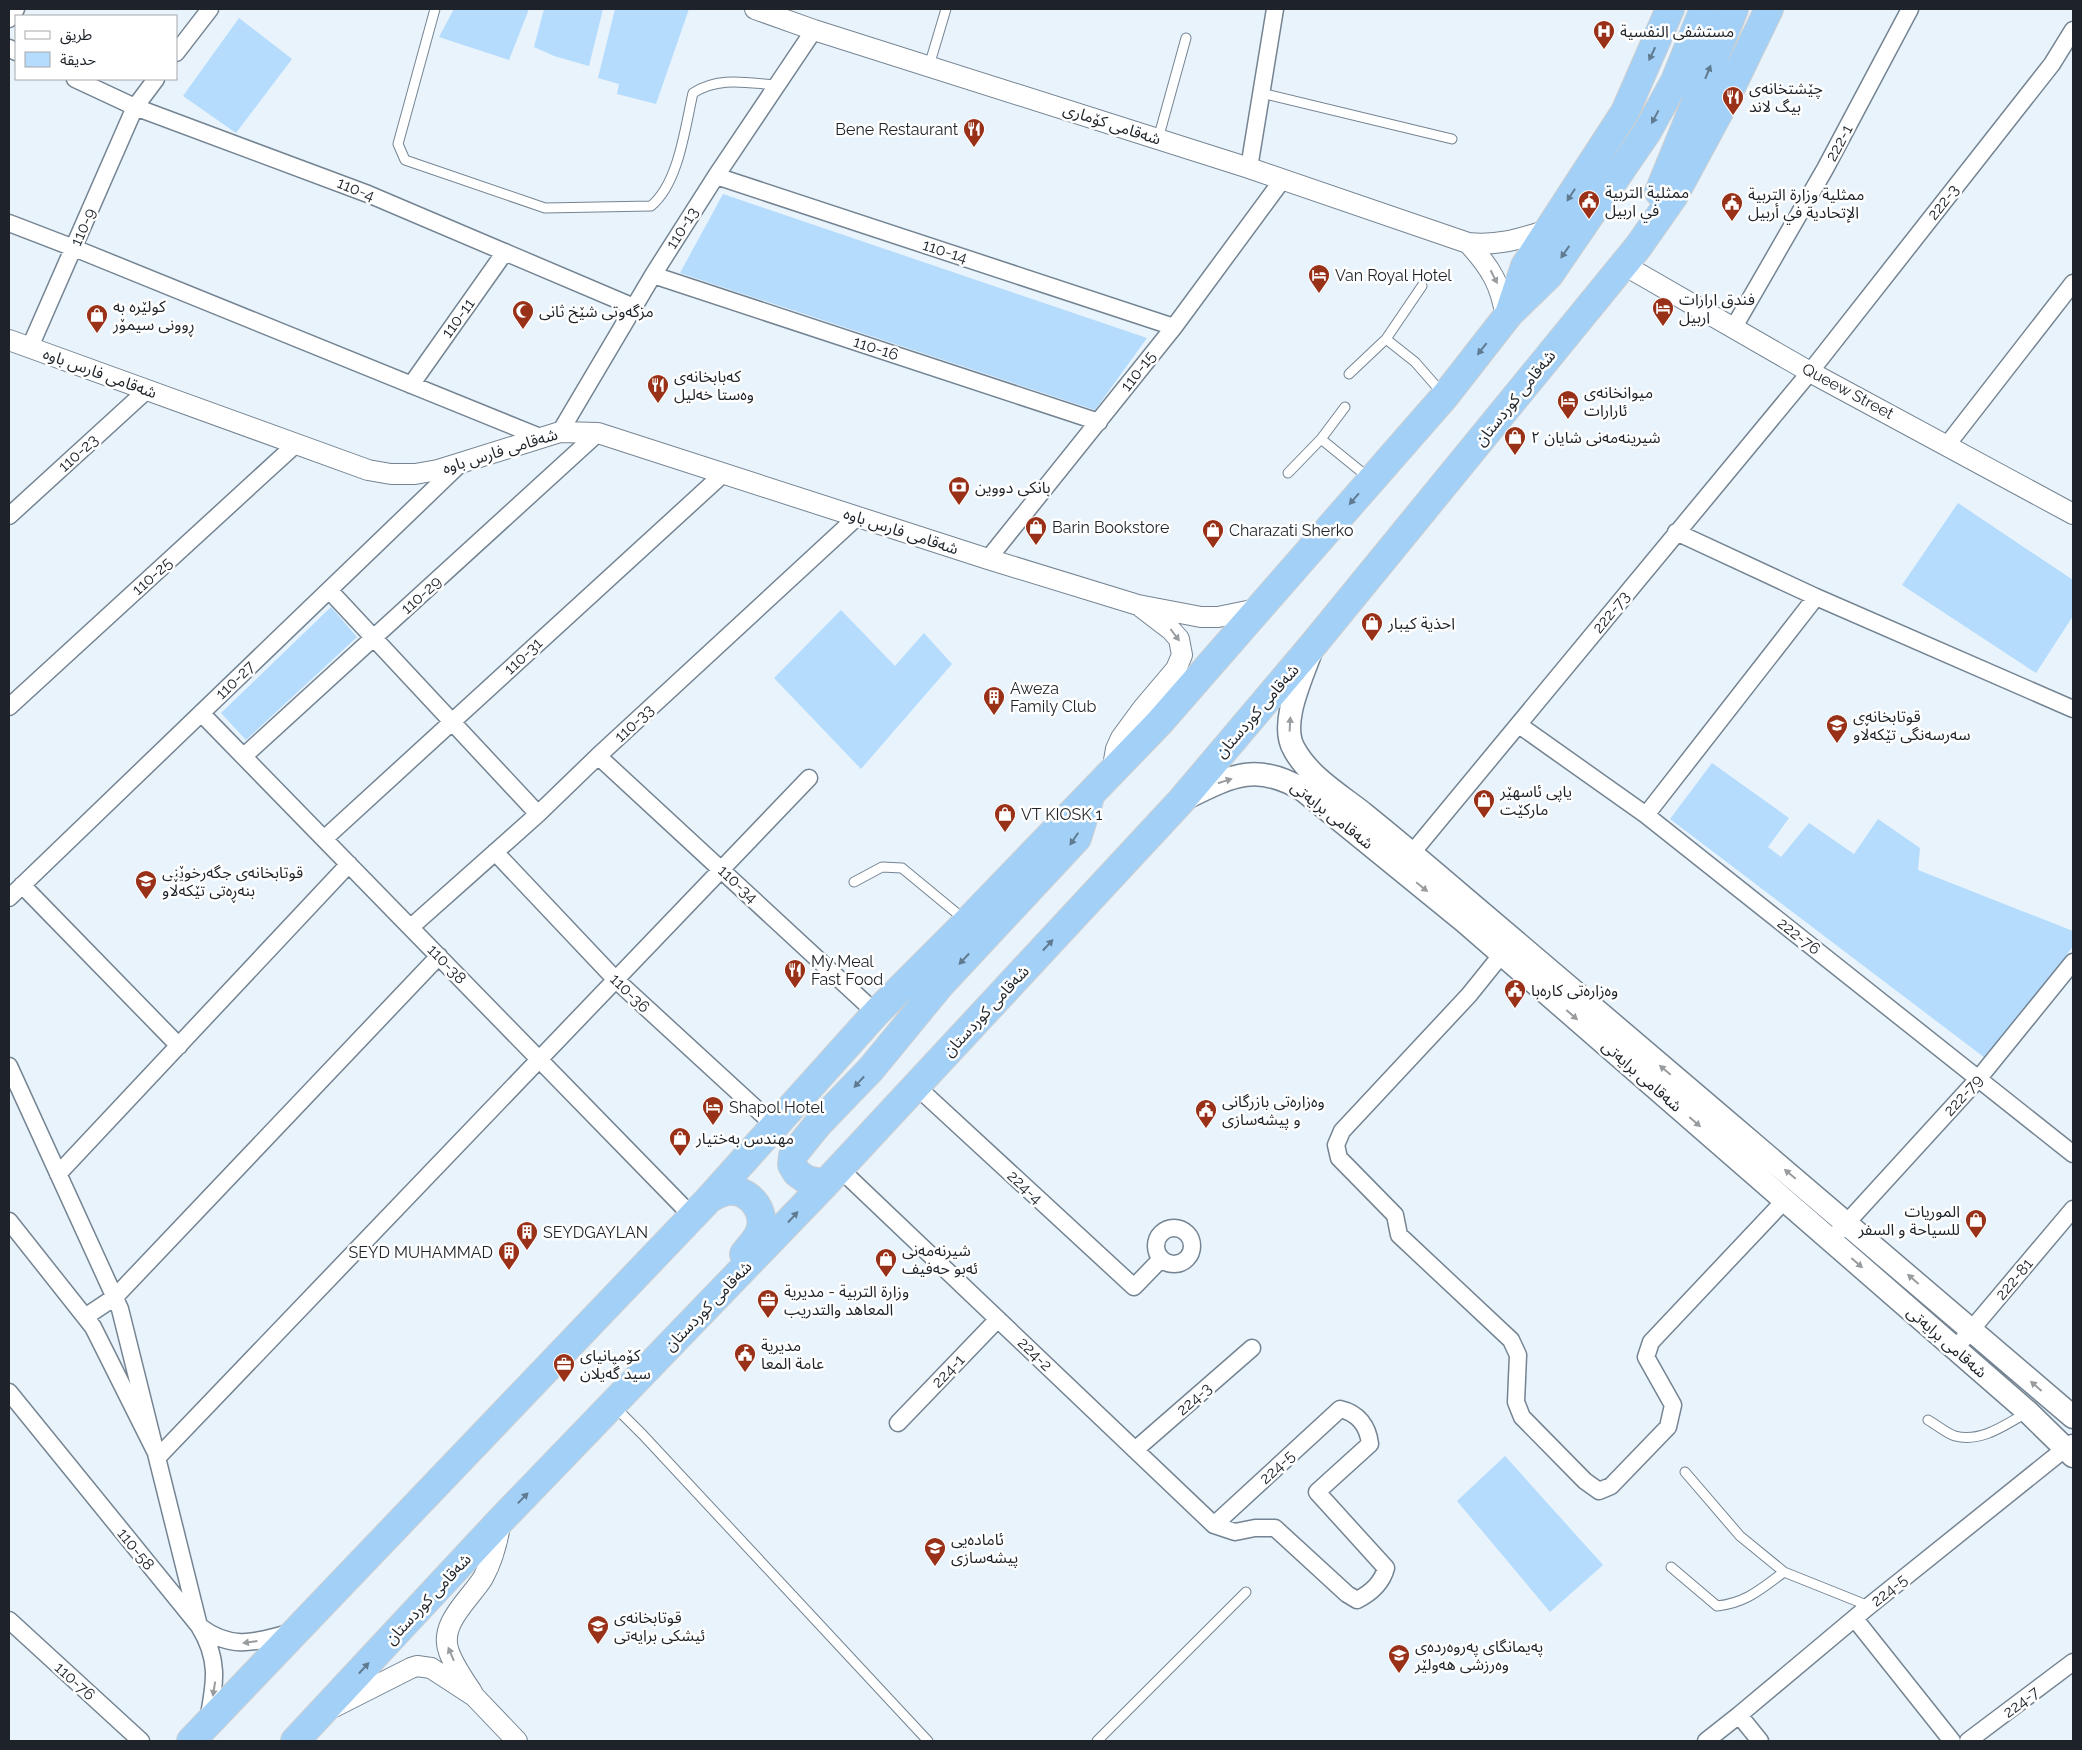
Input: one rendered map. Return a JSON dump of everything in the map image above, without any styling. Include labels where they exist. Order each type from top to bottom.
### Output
[{"type":"highway","points":[[1507,316],[1525,266],[1625,112],[1670,9]]},
{"type":"highway","points":[[199,1733],[701,1207],[876,1013],[967,922],[1159,723],[1445,396],[1507,316],[1548,275],[1647,132],[1675,80],[1704,9]]},
{"type":"highway","name":"شەقامی کوردستان","points":[[1631,256],[1734,9]]},
{"type":"highway","name":"شەقامی کوردستان","points":[[298,1740],[501,1520],[832,1176],[1181,801],[1313,646],[1631,256],[1673,197],[1720,110],[1770,9]]},
{"type":"highway","points":[[832,1176],[807,1180],[792,1165],[792,1155],[818,1124],[871,1068],[940,985],[1077,838],[1091,794]]},
{"type":"highway","points":[[701,1207],[722,1192],[741,1192],[750,1197],[756,1204],[762,1222],[755,1240],[722,1281],[718,1295]]},
{"type":"main road","name":"شەقامی برایەتی","points":[[1313,646],[1292,707],[1290,720],[1291,742],[1307,768],[1502,954],[2070,1449]]},
{"type":"main road","name":"شەقامی برایەتی","points":[[1181,801],[1220,782],[1247,774],[1277,776],[1303,790],[1406,861],[1646,1054],[1848,1223],[2073,1417]]},
{"type":"street","points":[[9,19],[16,9]]},
{"type":"street","points":[[178,50],[210,9]]},
{"type":"street","points":[[1249,168],[1274,9]]},
{"type":"street","name":"222-1","points":[[1734,327],[1825,169],[1910,9]]},
{"type":"street","name":"شەقامی کۆماری","points":[[768,11],[814,30],[1283,179],[1468,243]]},
{"type":"street","name":"110-13","points":[[560,432],[653,274],[814,30]]},
{"type":"street","name":"222-3","points":[[1810,372],[2052,64],[2073,30]]},
{"type":"street","name":"110-4","points":[[77,80],[135,107],[368,194],[634,307]]},
{"type":"street","name":"110-9","points":[[30,347],[135,107],[155,80]]},
{"type":"street","name":"110-14","points":[[716,176],[1174,327]]},
{"type":"street","name":"110-15","points":[[988,559],[1174,327],[1283,179]]},
{"type":"street","points":[[9,223],[540,437]]},
{"type":"street","points":[[1468,243],[1490,245],[1508,243],[1548,230]]},
{"type":"street","points":[[1468,243],[1487,263],[1503,298],[1507,316]]},
{"type":"street","name":"110-11","points":[[411,385],[505,252]]},
{"type":"street","name":"Queew Street","points":[[1631,256],[1734,327],[1810,372],[2073,514]]},
{"type":"street","name":"110-16","points":[[653,274],[1099,422]]},
{"type":"street","points":[[1947,445],[2073,283]]},
{"type":"street","name":"شەقامی فارس باوە","points":[[9,340],[368,470],[391,474],[430,471],[560,432],[598,433],[988,559],[1138,605],[1201,617],[1218,617],[1257,609]]},
{"type":"street","name":"222-73","points":[[1406,861],[1810,372]]},
{"type":"street","name":"110-23","points":[[9,516],[147,390]]},
{"type":"street","name":"110-29","points":[[244,756],[598,433]]},
{"type":"street","name":"110-25","points":[[9,707],[296,444]]},
{"type":"street","name":"110-27","points":[[9,898],[461,463]]},
{"type":"street","name":"110-31","points":[[324,839],[723,474]]},
{"type":"street","name":"110-33","points":[[411,927],[538,814],[598,756],[857,517]]},
{"type":"street","points":[[1676,532],[1816,597],[2073,709]]},
{"type":"street","points":[[329,590],[538,814]]},
{"type":"street","points":[[1646,815],[1816,597]]},
{"type":"street","name":"شەقامی فارس باوە","points":[[1112,772],[1116,749],[1121,738],[1143,708],[1176,670],[1182,655],[1179,639],[1171,630],[1138,605]]},
{"type":"street","name":"110-38","points":[[201,713],[539,1060],[701,1207]]},
{"type":"street","name":"222-76","points":[[1519,725],[1646,815],[2073,1154]]},
{"type":"street","name":"110-34","points":[[598,756],[876,1013]]},
{"type":"street","points":[[158,1457],[809,778]]},
{"type":"street","name":"110-36","points":[[495,852],[616,980],[774,1125]]},
{"type":"street","points":[[58,1174],[349,864]]},
{"type":"street","points":[[22,885],[179,1046]]},
{"type":"street","points":[[1502,954],[1469,995],[1342,1131],[1336,1145],[1339,1158],[1395,1216],[1399,1235],[1511,1340],[1518,1355],[1516,1402],[1522,1417],[1585,1481],[1599,1491],[1611,1486],[1668,1427],[1673,1405],[1646,1357],[1650,1342],[1785,1200]]},
{"type":"street","points":[[85,1317],[115,1297],[439,956]]},
{"type":"street","name":"222-79","points":[[1831,1240],[1978,1078],[2073,962]]},
{"type":"street","points":[[9,1066],[120,1308],[199,1626],[220,1639],[243,1643],[298,1630]]},
{"type":"street","name":"224-4","points":[[916,1086],[1134,1287],[1161,1259]]},
{"type":"street","name":"224-2","points":[[832,1176],[998,1319],[1214,1525],[1235,1532]]},
{"type":"street","name":"222-81","points":[[1955,1349],[2073,1209]]},
{"type":"street","points":[[9,1221],[93,1327],[158,1457]]},
{"type":"street","name":"224-1","points":[[898,1423],[998,1319]]},
{"type":"street","name":"224-3","points":[[1135,1450],[1252,1348]]},
{"type":"street","name":"110-58","points":[[9,1392],[199,1626],[210,1648],[215,1672],[199,1733]]},
{"type":"street","points":[[9,1403],[38,1428]]},
{"type":"street","name":"224-5","points":[[1214,1525],[1340,1409],[1350,1411],[1369,1432],[1370,1444],[1317,1492],[1386,1568],[1383,1579],[1367,1595],[1357,1600],[1346,1594],[1276,1528],[1255,1528],[1235,1532]]},
{"type":"street","name":"224-5","points":[[1706,1741],[1869,1606],[2070,1449]]},
{"type":"street","points":[[501,1520],[498,1540],[492,1559],[482,1578],[454,1618],[448,1634],[448,1652],[474,1696],[517,1741]]},
{"type":"street","points":[[1855,1619],[1952,1741]]},
{"type":"street","name":"110-76","points":[[9,1620],[141,1741]]},
{"type":"street","name":"224-7","points":[[1968,1741],[2073,1662]]},
{"type":"street","points":[[324,1712],[404,1670],[418,1666],[431,1668],[474,1696]]},
{"type":"street","points":[[1739,1715],[1760,1741]]},
{"type":"lane","points":[[435,9],[398,144],[405,160],[545,208],[651,206],[658,200],[675,167],[692,93],[705,85],[721,81],[777,85]]},
{"type":"lane","points":[[929,66],[946,9]]},
{"type":"lane","points":[[1158,139],[1186,38]]},
{"type":"lane","points":[[1261,93],[1452,139]]},
{"type":"lane","points":[[1349,374],[1386,338],[1422,286]]},
{"type":"lane","points":[[1386,338],[1415,362],[1445,396]]},
{"type":"lane","points":[[1288,473],[1321,439],[1345,407]]},
{"type":"lane","points":[[1321,439],[1371,479]]},
{"type":"lane","points":[[854,882],[882,867],[902,868],[967,922]]},
{"type":"lane","points":[[613,1405],[928,1741]]},
{"type":"lane","points":[[1928,1420],[1954,1435],[1972,1438],[1986,1435],[2028,1412]]},
{"type":"lane","points":[[1685,1472],[1740,1536],[1784,1572],[1869,1606]]},
{"type":"lane","points":[[1671,1567],[1717,1606],[1733,1604],[1753,1596],[1784,1572]]},
{"type":"lane","points":[[1097,1741],[1246,1592]]},
{"type":"green space","points":[[454,9],[529,9],[509,60],[439,37]]},
{"type":"green space","points":[[544,9],[603,9],[589,66],[554,56],[534,47]]},
{"type":"green space","points":[[615,9],[689,9],[656,104],[617,94],[619,84],[598,78]]},
{"type":"green space","points":[[239,18],[292,59],[236,133],[183,96]]},
{"type":"green space","points":[[723,194],[1147,338],[1095,410],[680,273]]},
{"type":"green space","points":[[1958,503],[2073,580],[2073,616],[2036,673],[1902,585]]},
{"type":"green space","points":[[331,607],[357,637],[246,740],[221,713]]},
{"type":"green space","points":[[841,610],[895,666],[924,633],[952,664],[861,769],[774,678]]},
{"type":"green space","points":[[1712,763],[1789,818],[1768,847],[1781,857],[1809,823],[1854,854],[1878,819],[1920,848],[1918,870],[2073,931],[2073,946],[1989,1061],[1670,819]]},
{"type":"green space","points":[[1505,1456],[1603,1565],[1550,1612],[1457,1501]]},
{"type":"place","name":"مستشفى النفسية","points":[[1604,50]]},
{"type":"place","name":"چێشتخانەی بیگ لاند","points":[[1733,116]]},
{"type":"place","name":"Bene Restaurant","points":[[974,148]]},
{"type":"place","name":"ممثلية التربية في اربيل","points":[[1589,220]]},
{"type":"place","name":"ممثلية وزارة التربية الإتحادية في أربيل","points":[[1732,222]]},
{"type":"place","name":"Van Royal Hotel","points":[[1319,294]]},
{"type":"place","name":"فندق ارارات اربيل","points":[[1663,327]]},
{"type":"place","name":"مزگەوتی شێخ ثانی","points":[[523,330]]},
{"type":"place","name":"کولێرە بە ڕوونی سیمۆر","points":[[97,334]]},
{"type":"place","name":"کەبابخانەی وەستا خەلیل","points":[[658,404]]},
{"type":"place","name":"میوانخانەی ئارارات","points":[[1568,420]]},
{"type":"place","name":"شیرینەمەنی شایان ٢","points":[[1515,456]]},
{"type":"place","name":"بانکی دووین","points":[[959,506]]},
{"type":"place","name":"Barin Bookstore","points":[[1036,546]]},
{"type":"place","name":"Charazati Sherko","points":[[1213,549]]},
{"type":"place","name":"احذية كيبار","points":[[1372,642]]},
{"type":"place","name":"Aweza Family Club","points":[[994,716]]},
{"type":"place","name":"قوتابخانەی سەرسەنگی تێکەڵاو","points":[[1837,744]]},
{"type":"place","name":"ياپی ئاسهێر مارکێت","points":[[1484,819]]},
{"type":"place","name":"VT KIOSK 1","points":[[1005,833]]},
{"type":"place","name":"قوتابخانەی جگەرخوێنی بنەڕەتی تێکەڵاو","points":[[146,900]]},
{"type":"place","name":"My Meal Fast Food","points":[[795,989]]},
{"type":"place","name":"وەزارەتی کارەبا","points":[[1515,1009]]},
{"type":"place","name":"Shapol Hotel","points":[[713,1126]]},
{"type":"place","name":"وەزارەتی بازرگانی و پیشەسازی","points":[[1206,1129]]},
{"type":"place","name":"مهندس بەختیار","points":[[680,1157]]},
{"type":"place","name":"الموريات للسياحة و السفر","points":[[1976,1239]]},
{"type":"place","name":"SEYDGAYLAN","points":[[527,1251]]},
{"type":"place","name":"SEYD MUHAMMAD","points":[[509,1271]]},
{"type":"place","name":"شیرنەمەنی ئەبو حەفیف","points":[[886,1278]]},
{"type":"place","name":"وزارة التربية - مديرية المعاهد والتدريب","points":[[768,1319]]},
{"type":"place","name":"مدیریة عامة المعا","points":[[745,1373]]},
{"type":"place","name":"کۆمپانیای سید گەیلان","points":[[564,1383]]},
{"type":"place","name":"ئامادەیی پیشەسازی","points":[[935,1567]]},
{"type":"place","name":"قوتابخانەی ئیشکی برایەتی","points":[[598,1645]]},
{"type":"place","name":"پەیمانگای پەروەردەی وەرزشی هەولێر","points":[[1399,1674]]}]
